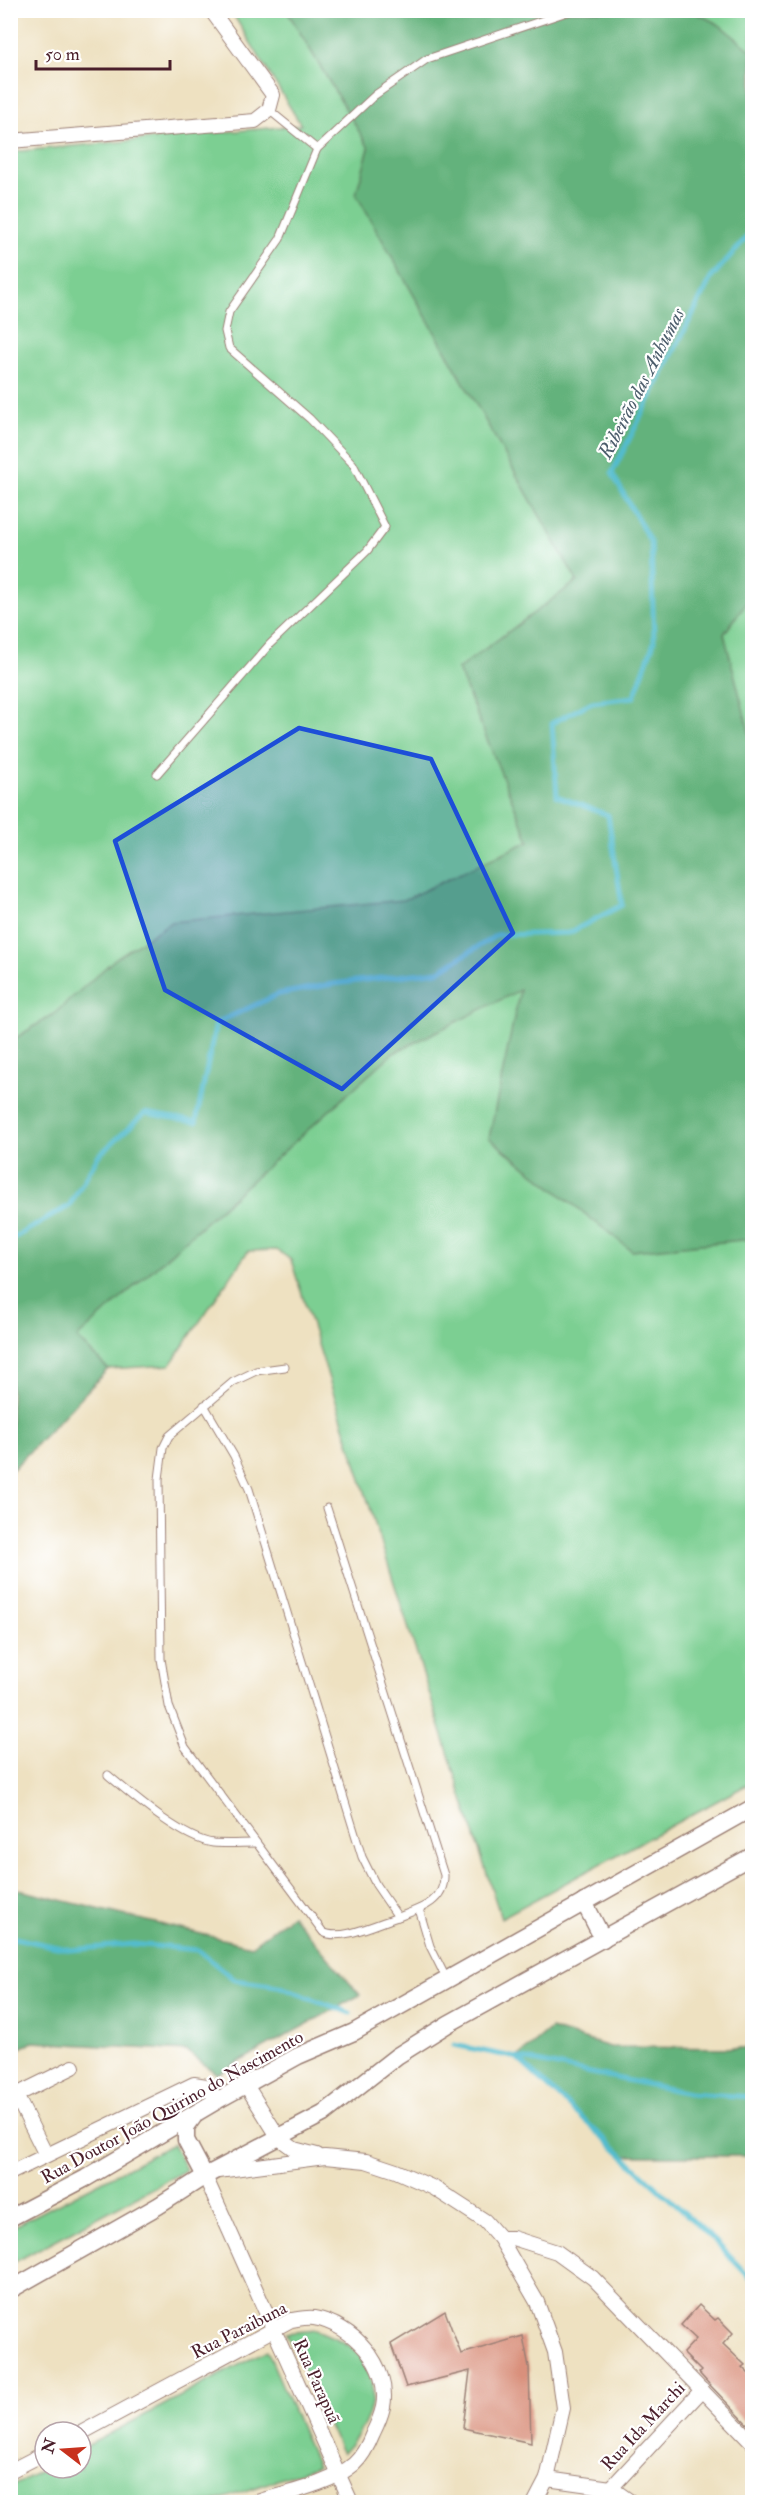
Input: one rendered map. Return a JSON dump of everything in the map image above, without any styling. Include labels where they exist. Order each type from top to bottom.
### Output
[{"type":"street","points":[[10,141],[255,121],[269,110],[273,95],[211,10]]},
{"type":"street","name":"Rua Doutor João Quirino do Nascimento","points":[[10,2218],[298,2056],[354,2032],[446,1978],[753,1808]]},
{"type":"street","points":[[10,2290],[211,2174],[323,2114],[397,2056],[440,2029],[753,1857]]},
{"type":"street","points":[[584,1902],[603,1939]]},
{"type":"street","points":[[46,2155],[13,2096],[73,2067]]},
{"type":"street","points":[[10,2173],[194,2084],[206,2086],[218,2100]]},
{"type":"street","points":[[246,2085],[279,2138],[294,2149],[325,2157],[366,2161],[396,2171],[434,2188],[467,2209],[485,2221],[500,2238],[537,2302],[555,2352],[562,2408],[547,2480],[535,2502]]},
{"type":"street","points":[[195,2115],[186,2127],[186,2140],[211,2174]]},
{"type":"street","points":[[211,2174],[325,2157]]},
{"type":"street","name":"Rua Parapuã","points":[[211,2174],[274,2330],[351,2502]]},
{"type":"street","points":[[500,2238],[513,2238],[557,2252],[593,2278],[753,2442]]},
{"type":"street","name":"Rua Paraibuna","points":[[93,2427],[291,2320],[312,2318],[335,2324],[357,2338],[371,2357],[381,2380],[383,2405],[368,2444],[355,2463],[339,2475],[256,2502]]},
{"type":"street","name":"Rua Ida Marchi","points":[[611,2488],[702,2390]]},
{"type":"street","points":[[10,2471],[33,2459]]},
{"type":"street","points":[[547,2480],[611,2488],[631,2502]]},
{"type":"lane","points":[[157,774],[270,644],[367,551],[384,527],[353,464],[310,419],[229,348],[225,331],[229,312],[280,239],[317,149],[375,95],[427,60],[573,10]]},
{"type":"lane","points":[[269,110],[317,149]]},
{"type":"lane","points":[[285,1366],[256,1371],[233,1382],[169,1436],[163,1448],[159,1479],[160,1659],[169,1706],[185,1748],[323,1932],[330,1936],[341,1935],[419,1909],[438,1897],[445,1887],[444,1875],[327,1508]]},
{"type":"lane","points":[[204,1405],[234,1456],[249,1489],[362,1857],[376,1884],[398,1917]]},
{"type":"lane","points":[[108,1775],[147,1807],[192,1835],[212,1842],[256,1843]]},
{"type":"lane","points":[[419,1909],[430,1946],[446,1978]]},
{"type":"highlighted area","points":[[299,728],[431,759],[513,933],[342,1089],[165,990],[115,841]]},
{"type":"green space","points":[[231,11],[752,11],[752,1782],[501,1918],[291,1260],[277,1250],[248,1251],[170,1365],[108,1369],[11,1275],[10,152],[301,125]]},
{"type":"green space","points":[[287,11],[692,11],[718,24],[752,51],[752,595],[724,634],[752,743],[752,1239],[632,1251],[489,1138],[520,990],[392,1054],[77,1338],[108,1369],[11,1471],[11,1041],[54,1014],[116,958],[171,922],[404,900],[529,841],[458,669],[577,581],[356,194],[369,148]]},
{"type":"green space","points":[[11,1888],[251,1946],[292,1915],[360,1995],[217,2074],[186,2051],[33,2042],[11,2053]]},
{"type":"green space","points":[[551,2029],[610,2047],[752,2048],[752,2156],[623,2156],[517,2058]]},
{"type":"green space","points":[[173,2144],[186,2170],[11,2264],[11,2228]]},
{"type":"green space","points":[[316,2330],[339,2340],[360,2355],[371,2379],[372,2403],[369,2414],[358,2435],[342,2454],[286,2333]]},
{"type":"green space","points":[[267,2350],[317,2466],[213,2502],[11,2502],[11,2487],[33,2475],[33,2480],[93,2480],[93,2443]]},
{"type":"building","points":[[699,2305],[715,2320],[718,2318],[733,2333],[723,2344],[745,2365],[742,2367],[753,2378],[753,2430],[683,2353],[696,2339],[681,2325]]},
{"type":"building","points":[[445,2311],[461,2354],[523,2336],[529,2367],[531,2443],[463,2428],[470,2371],[406,2387],[391,2344]]},
{"type":"waterway","name":"Ribeirão das Anhumas","points":[[10,1240],[69,1206],[98,1156],[145,1113],[196,1122],[216,1023],[279,994],[333,984],[439,971],[497,935],[569,933],[622,905],[608,815],[557,796],[552,723],[592,702],[634,697],[654,642],[651,543],[612,473],[711,278],[752,231]]},
{"type":"waterway","points":[[10,1937],[71,1950],[133,1944],[198,1950],[235,1980],[278,1986],[350,2013]]},
{"type":"waterway","points":[[454,2045],[689,2093],[752,2097]]},
{"type":"waterway","points":[[517,2058],[714,2240],[752,2280]]}]
